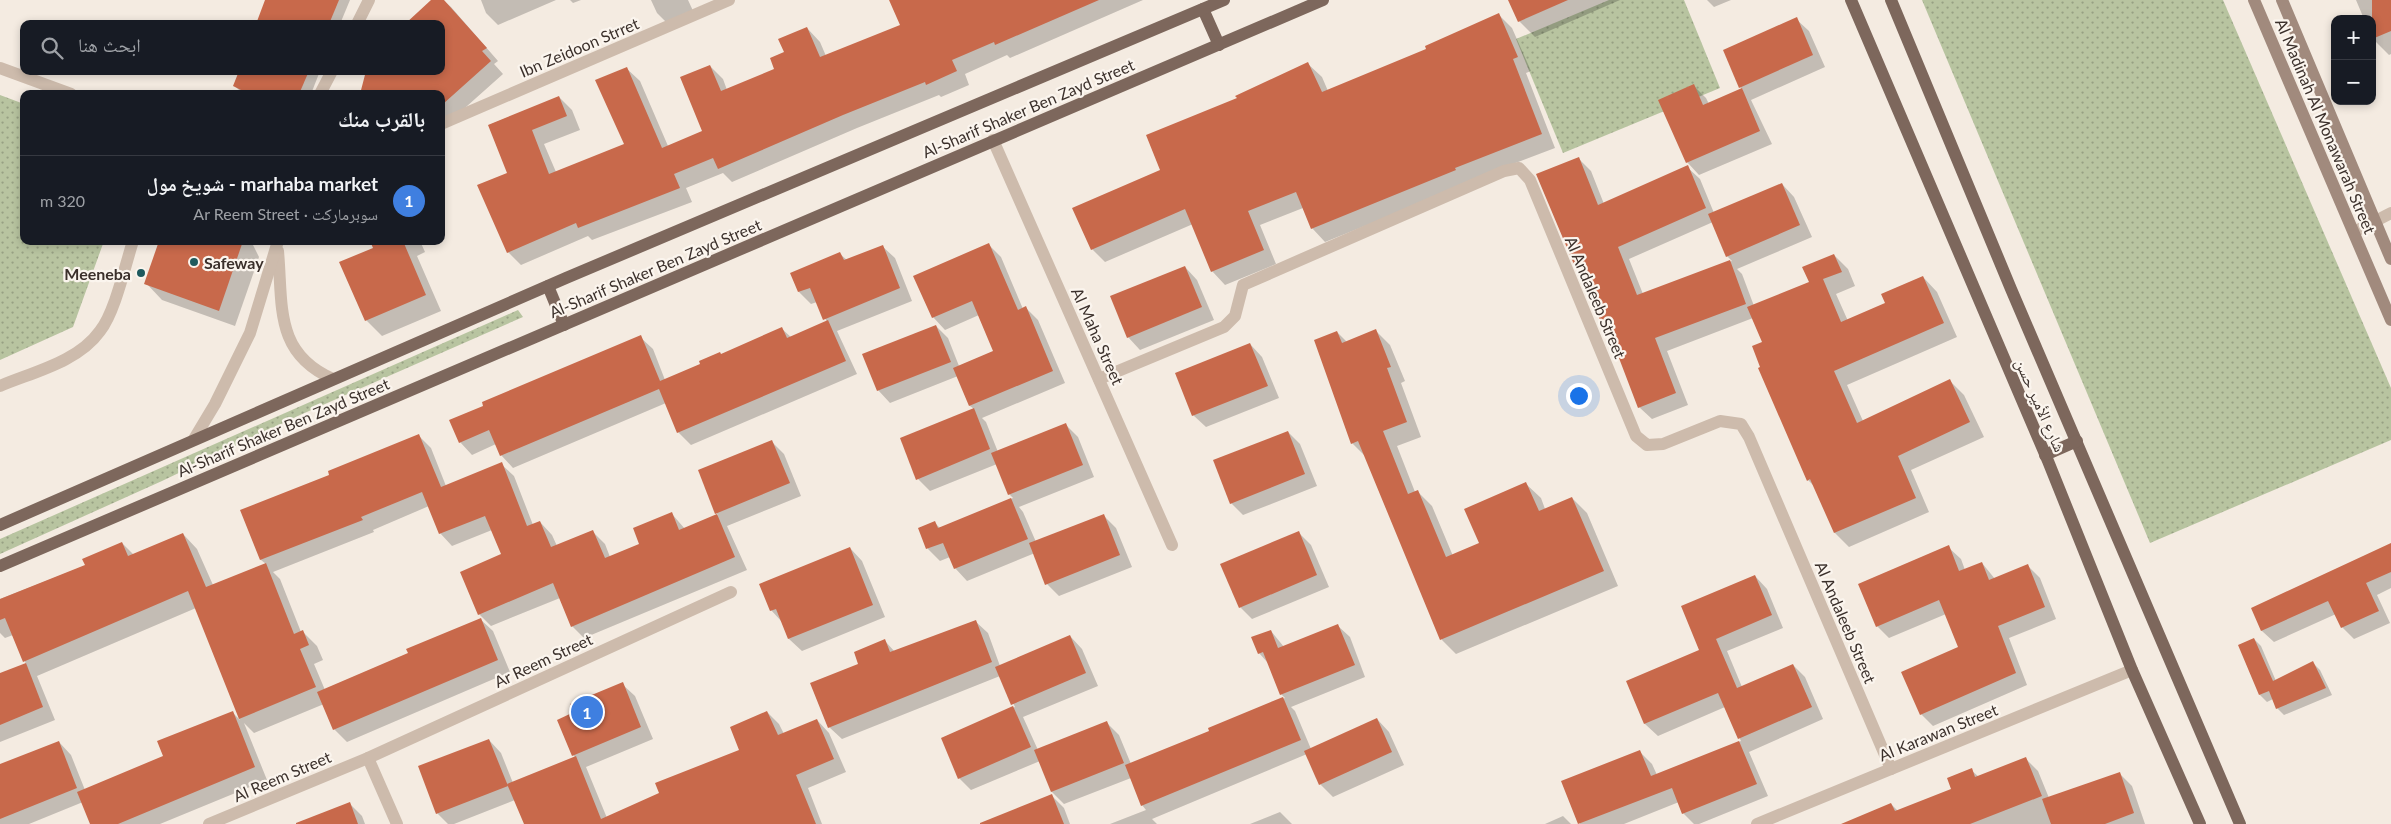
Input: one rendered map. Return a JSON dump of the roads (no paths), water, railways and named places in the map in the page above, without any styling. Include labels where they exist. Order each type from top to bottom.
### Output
[{"type":"main road","name":"Al-Sharif Shaker Ben Zayd Street","points":[[0,525],[548,286],[1224,0]]},
{"type":"main road","name":"Al-Sharif Shaker Ben Zayd Street","points":[[0,566],[1323,0]]},
{"type":"main road","name":"شارع الأمير حسن","points":[[1851,0],[2045,455],[2132,670],[2200,824]]},
{"type":"main road","name":"شارع الأمير حسن","points":[[1891,0],[2240,824]]},
{"type":"main road","name":"Al Madinah Al Monawarah Street","points":[[2254,0],[2391,320]]},
{"type":"main road","name":"Al Madinah Al Monawarah Street","points":[[2282,0],[2391,259]]},
{"type":"main road","points":[[1203,9],[1220,44]]},
{"type":"main road","points":[[548,286],[564,325]]},
{"type":"main road","points":[[2045,455],[2077,441]]},
{"type":"street","points":[[359,20],[369,0]]},
{"type":"street","name":"Ibn Zeidoon Strret","points":[[445,122],[729,0]]},
{"type":"street","points":[[0,68],[60,90]]},
{"type":"street","points":[[322,90],[330,75]]},
{"type":"street","name":"Al Maha Street","points":[[994,140],[1172,544]]},
{"type":"street","name":"Al Andaleeb Street","points":[[1099,379],[1224,327],[1235,316],[1243,285],[1504,171],[1520,168],[1530,180],[1636,436],[1647,445],[1663,444],[1720,421],[1740,424],[1749,437],[1891,769]]},
{"type":"street","points":[[2354,232],[2391,212]]},
{"type":"street","points":[[0,386],[64,360],[85,347],[100,332],[108,316],[132,245]]},
{"type":"street","points":[[194,439],[215,404],[250,333],[277,245]]},
{"type":"street","points":[[278,245],[286,333],[302,361],[317,372],[333,379]]},
{"type":"street","name":"Ar Reem Street","points":[[368,758],[731,592]]},
{"type":"street","name":"Al Karawan Street","points":[[1757,824],[2132,670]]},
{"type":"street","points":[[368,758],[397,824]]},
{"type":"street","name":"Al Reem Street","points":[[209,824],[368,758]]},
{"type":"place","name":"Safeway","points":[[194,262]]},
{"type":"place","name":"Meeneba","points":[[141,273]]},
{"type":"place","name":"marhaba market - شويخ مول","points":[[587,712]]}]
